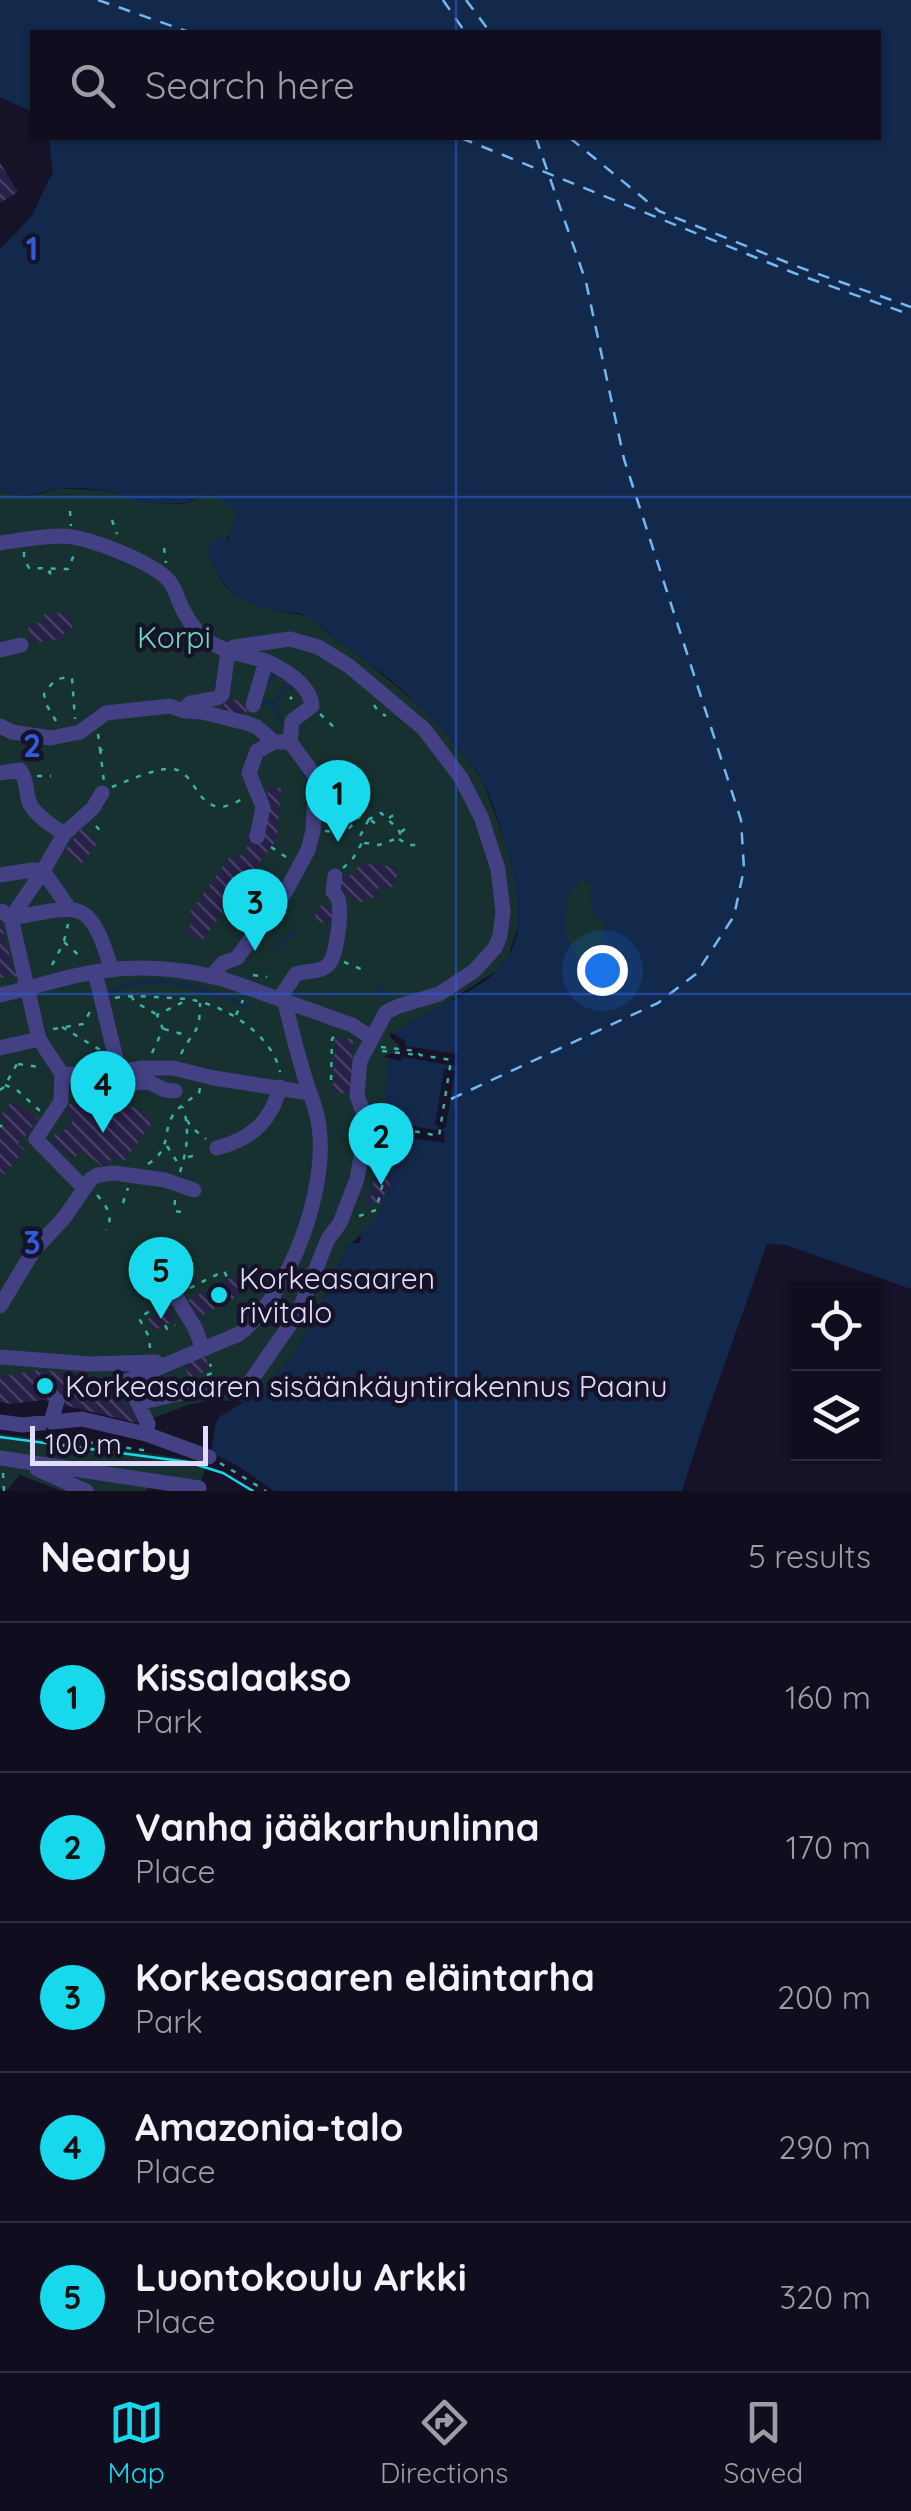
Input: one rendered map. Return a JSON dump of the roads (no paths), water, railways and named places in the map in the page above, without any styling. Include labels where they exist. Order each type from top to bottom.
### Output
[{"type":"street","points":[[0,542],[63,536],[122,552],[169,581],[199,635],[217,647],[266,661],[290,673],[313,701],[292,721],[282,742],[257,750],[248,773],[263,807],[264,842]]},
{"type":"street","points":[[138,1402],[196,1390],[243,1388],[298,1313],[328,1239],[340,1222],[360,1167],[364,1117],[357,1096],[360,1061],[386,1012],[439,994],[474,970],[495,948],[503,926],[498,868],[482,816],[461,778],[424,729],[332,654],[304,642],[290,638],[228,650]]},
{"type":"street","points":[[0,650],[21,645]]},
{"type":"street","points":[[184,711],[190,703],[222,694],[228,650]]},
{"type":"street","points":[[253,704],[266,661]]},
{"type":"street","points":[[0,726],[22,735],[51,738],[80,732],[106,713],[170,706],[258,727],[282,742],[316,777],[308,850],[240,965],[246,994]]},
{"type":"street","points":[[0,773],[20,770],[30,804],[64,834]]},
{"type":"street","points":[[5,915],[42,871],[64,834],[107,790]]},
{"type":"street","points":[[0,875],[42,871],[69,908]]},
{"type":"street","points":[[147,1429],[127,1380],[239,1334],[251,1324],[274,1294],[312,1211],[320,1170],[319,1124],[283,994],[296,974],[323,969],[334,958],[339,914],[335,876]]},
{"type":"street","points":[[5,915],[69,908],[86,913],[112,970]]},
{"type":"street","points":[[5,915],[38,1036],[63,1084],[61,1101],[36,1140],[84,1187]]},
{"type":"street","points":[[211,976],[223,962],[240,965]]},
{"type":"street","points":[[0,995],[92,968],[164,969],[211,976],[246,994],[285,1002],[346,1024],[369,1043]]},
{"type":"street","points":[[92,968],[122,1084],[149,1082],[165,1090],[181,1106],[174,1069]]},
{"type":"street","points":[[0,1048],[38,1036]]},
{"type":"street","points":[[63,1084],[118,1066],[174,1069],[309,1093]]},
{"type":"street","points":[[217,1148],[243,1140],[262,1124],[280,1088]]},
{"type":"street","points":[[0,1306],[34,1250],[64,1218],[84,1187],[98,1176],[114,1173],[165,1180],[179,1176],[194,1190]]},
{"type":"street","points":[[175,1296],[203,1349]]},
{"type":"street","points":[[0,1357],[90,1364],[175,1360]]},
{"type":"street","points":[[48,1429],[58,1401]]},
{"type":"street","points":[[0,1422],[21,1429],[48,1429],[86,1407],[147,1429],[174,1448],[210,1458]]},
{"type":"street","points":[[2,1462],[198,1488]]},
{"type":"street","points":[[29,1464],[86,1491]]},
{"type":"water","points":[[0,0],[911,0],[911,1289],[786,1245],[767,1244],[682,1491],[198,1491],[219,1417],[265,1389],[297,1349],[347,1247],[360,1243],[362,1232],[375,1219],[388,1192],[396,1117],[388,1110],[385,1092],[389,1058],[401,1060],[404,1041],[394,1034],[478,986],[502,965],[518,929],[516,889],[502,833],[479,774],[429,716],[310,617],[254,605],[235,594],[220,577],[208,553],[210,544],[219,537],[228,540],[237,512],[229,505],[208,494],[184,503],[160,504],[81,488],[23,496],[0,492],[0,249],[32,216],[53,174],[49,140],[881,140],[881,30],[30,30],[30,111],[0,97]],"holes":[[[580,877],[586,883],[592,882],[590,896],[595,915],[605,922],[601,941],[610,951],[601,971],[591,976],[583,975],[565,929],[570,889],[578,886]]]},
{"type":"waterway","points":[[268,683],[276,674]]},
{"type":"waterway","points":[[273,705],[285,686],[294,686]]},
{"type":"waterway","points":[[261,701],[273,705],[280,721]]},
{"type":"waterway","points":[[276,947],[298,931]]},
{"type":"waterway","points":[[108,995],[140,982],[158,982],[196,988],[248,1006]]},
{"type":"waterway","points":[[379,986],[386,996]]},
{"type":"tram line","points":[[0,1437],[188,1462],[223,1473],[253,1491]]},
{"type":"place","name":"Kissalaakso","points":[[338,842]]},
{"type":"place","name":"Korkeasaaren eläintarha","points":[[255,951]]},
{"type":"place","name":"Amazonia-talo","points":[[103,1133]]},
{"type":"place","name":"Vanha jääkarhunlinna","points":[[381,1185]]},
{"type":"place","name":"Korkeasaaren rivitalo","points":[[219,1295]]},
{"type":"place","name":"Luontokoulu Arkki","points":[[161,1319]]},
{"type":"place","name":"Korkeasaaren sisäänkäyntirakennus Paanu","points":[[45,1386]]},
{"type":"park label","name":"Korpi","points":[[174,637]]}]
